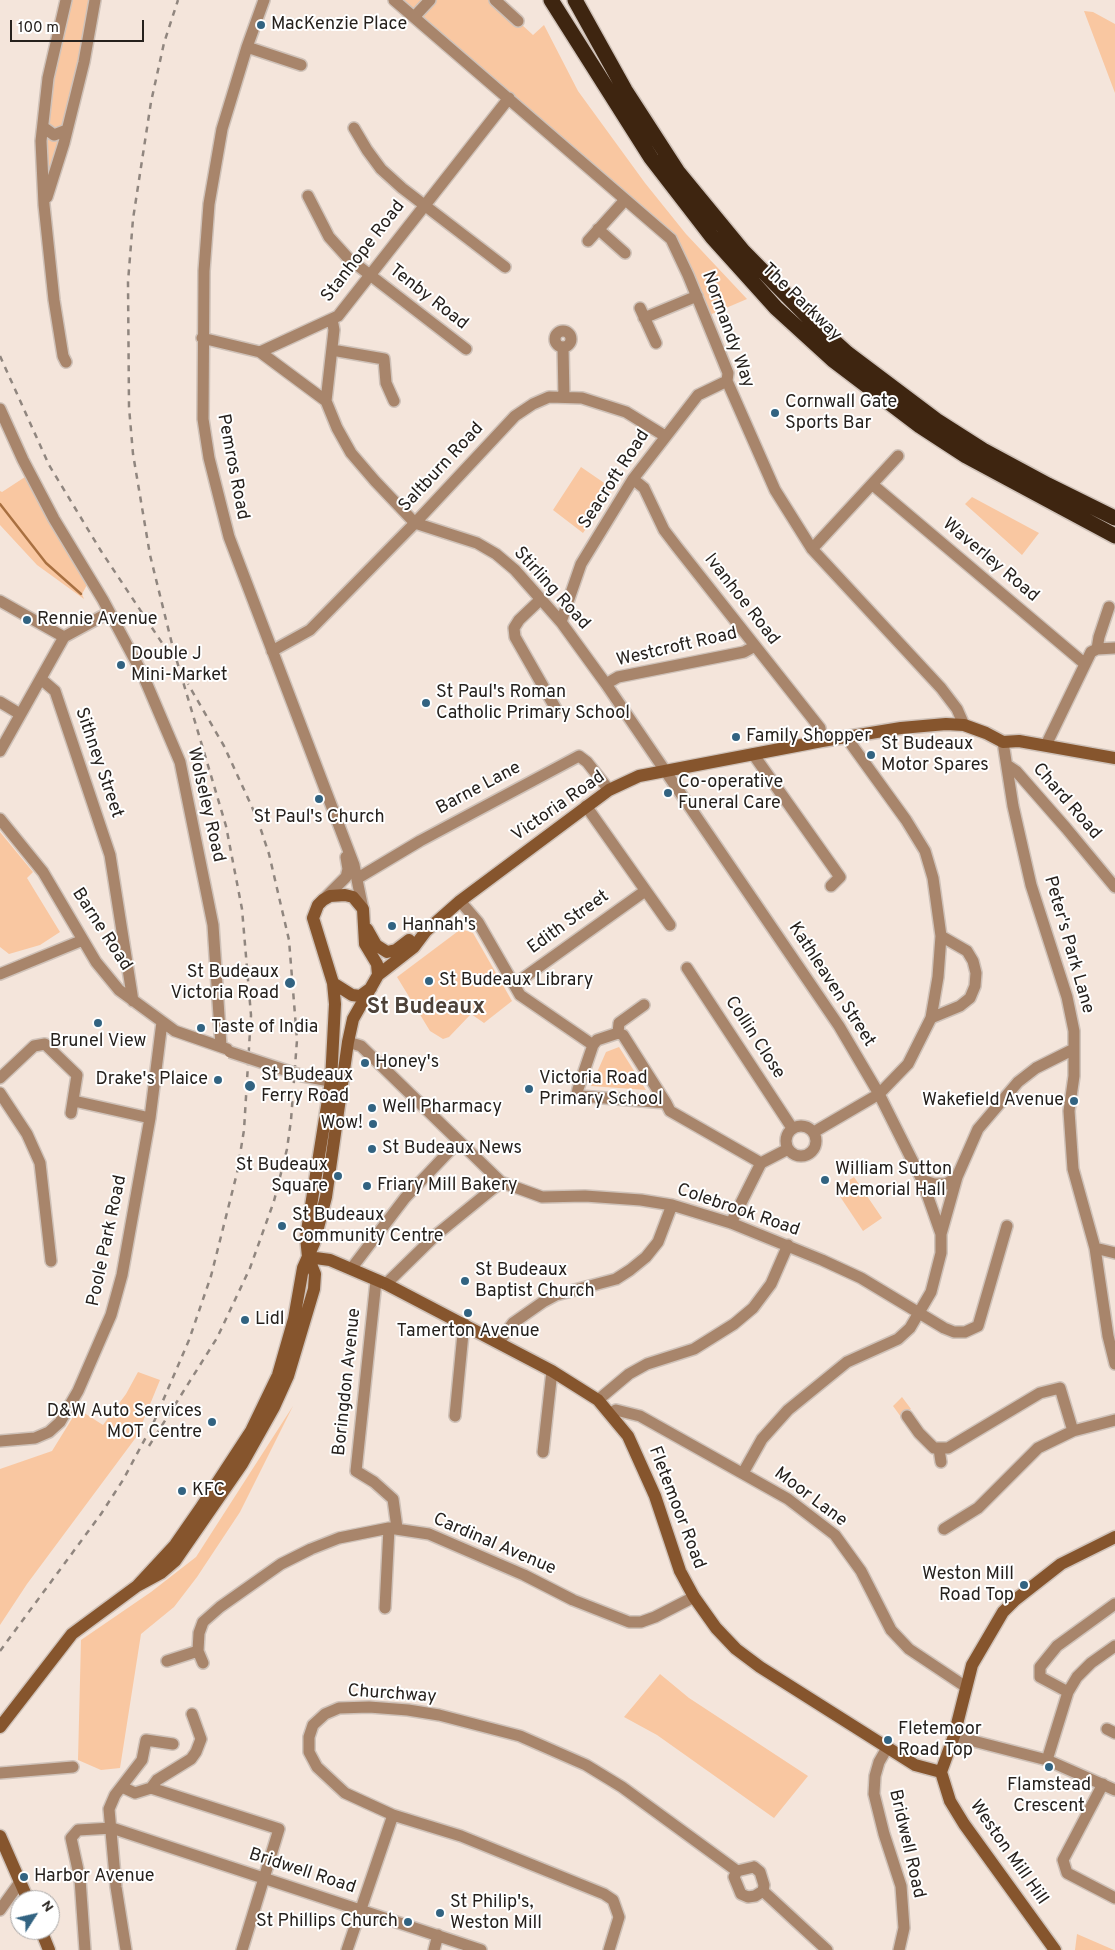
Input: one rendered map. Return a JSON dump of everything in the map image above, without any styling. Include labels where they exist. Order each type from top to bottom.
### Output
[{"type":"highway","name":"The Parkway","points":[[551,0],[617,107],[656,165],[712,238],[776,308],[834,360],[920,426],[966,456],[1115,536]]},
{"type":"highway","name":"The Parkway","points":[[575,0],[625,90],[678,172],[743,251],[806,315],[847,353],[936,420],[983,450],[1048,486],[1115,518]]},
{"type":"street","points":[[66,0],[48,78],[43,127],[44,205],[54,300],[63,356],[66,362]]},
{"type":"street","points":[[44,205],[67,130],[84,62],[95,0]]},
{"type":"street","name":"Pemros Road","points":[[264,0],[247,47],[222,129],[209,204],[202,338],[203,419],[209,458],[229,537],[358,878],[365,924],[365,944],[377,964],[378,975]]},
{"type":"street","name":"Normandy Way","points":[[394,0],[415,16],[671,239],[680,254],[728,373],[727,381],[775,490],[812,549],[941,688],[957,709],[964,725]]},
{"type":"street","points":[[415,16],[430,0]]},
{"type":"street","points":[[495,0],[518,21]]},
{"type":"street","points":[[247,47],[301,65]]},
{"type":"street","name":"Stanhope Road","points":[[260,352],[338,316],[509,98]]},
{"type":"street","points":[[43,127],[54,135],[67,130]]},
{"type":"street","points":[[354,128],[381,169],[402,188],[425,203],[505,267]]},
{"type":"street","name":"Tenby Road","points":[[308,196],[329,237],[348,258],[466,349]]},
{"type":"street","points":[[588,240],[625,200]]},
{"type":"street","points":[[598,229],[625,253]]},
{"type":"street","points":[[656,343],[642,313],[696,296]]},
{"type":"street","name":"Stirling Road","points":[[332,319],[334,330],[326,401],[337,428],[352,453],[374,481],[415,523],[477,543],[496,554],[515,570],[561,622],[665,771]]},
{"type":"street","points":[[202,338],[260,352],[326,401]]},
{"type":"street","points":[[563,347],[564,397]]},
{"type":"street","points":[[332,350],[384,358],[386,383],[394,401]]},
{"type":"street","name":"Seacroft Road","points":[[561,622],[582,564],[633,479],[698,395],[727,381]]},
{"type":"street","name":"Saltburn Road","points":[[272,651],[310,630],[415,523],[515,416],[549,398],[582,398],[626,412],[665,436]]},
{"type":"street","name":"Wolseley Road","points":[[0,409],[50,510],[143,675],[180,762],[213,925],[226,1049]]},
{"type":"street","points":[[812,549],[873,486],[898,456]]},
{"type":"street","name":"Ivanhoe Road","points":[[633,479],[644,488],[664,530],[820,728],[822,741]]},
{"type":"street","name":"Waverley Road","points":[[873,486],[1085,664]]},
{"type":"street","points":[[541,599],[519,620],[514,628],[515,637],[556,703]]},
{"type":"street","points":[[0,601],[64,637]]},
{"type":"street","points":[[1098,649],[1099,637],[1109,607]]},
{"type":"street","points":[[0,750],[64,637],[108,612]]},
{"type":"street","name":"Westcroft Road","points":[[606,684],[618,677],[744,652],[755,646]]},
{"type":"street","points":[[1046,746],[1091,652],[1098,649],[1115,648]]},
{"type":"street","name":"Sithney Street","points":[[41,679],[55,691],[112,864],[133,1001]]},
{"type":"street","points":[[0,702],[20,714]]},
{"type":"street","name":"Victoria Road","points":[[371,988],[378,975],[414,946],[426,931],[460,901],[586,806],[609,790],[638,776],[822,741],[909,727],[946,724],[964,725],[1003,742],[1019,741],[1115,758]]},
{"type":"street","points":[[814,1132],[879,1094],[908,1064],[931,1018],[938,977],[941,936],[933,878],[925,851],[906,820],[846,737]]},
{"type":"street","name":"Peter's Park Lane","points":[[1003,742],[1013,806],[1031,885],[1067,997],[1074,1031],[1069,1111],[1073,1169],[1095,1248],[1106,1324],[1115,1364]]},
{"type":"street","points":[[753,754],[840,877],[831,886]]},
{"type":"street","name":"Barne Lane","points":[[358,878],[428,836],[578,756],[587,762],[609,790]]},
{"type":"street","name":"Chard Road","points":[[1008,765],[1016,771],[1066,828],[1115,887]]},
{"type":"street","name":"Kathleaven Street","points":[[665,771],[840,1026],[879,1094],[922,1180],[941,1234]]},
{"type":"street","points":[[586,806],[644,891],[670,925]]},
{"type":"street","name":"Barne Road","points":[[0,819],[43,872],[96,962],[114,985],[133,1001],[175,1030],[205,1043],[226,1049]]},
{"type":"street","name":"Pemros Road","points":[[333,983],[314,918],[318,905],[346,877],[348,863],[342,838]]},
{"type":"street","name":"Edith Street","points":[[515,984],[644,891]]},
{"type":"street","points":[[323,900],[330,896],[345,895],[353,897],[363,909]]},
{"type":"street","points":[[460,901],[478,922],[520,995],[593,1045]]},
{"type":"street","name":"Victoria Road","points":[[365,924],[376,945],[391,952],[426,931]]},
{"type":"street","points":[[931,1018],[960,1006],[970,998],[975,986],[974,967],[967,951],[941,936]]},
{"type":"street","points":[[0,974],[83,940]]},
{"type":"street","name":"Collin Close","points":[[687,968],[792,1128]]},
{"type":"street","points":[[333,983],[336,1082]]},
{"type":"street","points":[[333,983],[352,995],[360,996],[371,988]]},
{"type":"street","points":[[0,1726],[72,1634],[137,1586],[175,1545],[251,1431],[278,1375],[294,1319],[303,1268],[308,1257],[306,1237],[336,1082],[353,1019],[371,988]]},
{"type":"street","points":[[618,1033],[619,1023],[644,1005]]},
{"type":"street","name":"Poole Park Road","points":[[0,1441],[27,1439],[49,1432],[69,1409],[111,1315],[122,1275],[150,1118],[162,1022]]},
{"type":"street","points":[[666,1103],[580,1096],[577,1094],[593,1045],[598,1040],[618,1033],[623,1035],[666,1103],[670,1111],[761,1163]]},
{"type":"street","name":"Colebrook Road","points":[[348,1042],[361,1046],[501,1182],[542,1197],[608,1197],[672,1205],[731,1223],[788,1245],[861,1278],[944,1328],[954,1332],[965,1332],[978,1326],[1007,1226]]},
{"type":"street","points":[[0,1078],[34,1046],[45,1044],[77,1074],[72,1113]]},
{"type":"street","points":[[226,1049],[303,1076],[336,1082]]},
{"type":"street","points":[[743,1473],[762,1439],[788,1410],[847,1362],[898,1339],[910,1328],[921,1313],[936,1277],[941,1254],[941,1234],[957,1177],[978,1128],[1018,1082],[1036,1068],[1074,1049]]},
{"type":"street","points":[[0,1093],[27,1134],[40,1163],[51,1261]]},
{"type":"street","points":[[74,1101],[150,1118]]},
{"type":"street","points":[[806,1126],[814,1132],[816,1143],[812,1152],[802,1156],[792,1153],[788,1149],[785,1140],[792,1128],[806,1126]]},
{"type":"street","points":[[351,1269],[405,1198],[458,1142]]},
{"type":"street","points":[[731,1223],[761,1163],[788,1149]]},
{"type":"street","points":[[922,1180],[934,1184],[946,1184],[957,1177]]},
{"type":"street","points":[[381,1282],[501,1182]]},
{"type":"street","points":[[499,1342],[513,1324],[543,1302],[556,1295],[616,1279],[630,1270],[646,1257],[658,1242],[672,1205]]},
{"type":"street","points":[[598,1400],[629,1374],[647,1364],[694,1348],[734,1324],[753,1308],[771,1284],[788,1245]]},
{"type":"street","points":[[1095,1248],[1115,1254]]},
{"type":"street","name":"Fletemoor Road","points":[[308,1257],[330,1260],[381,1282],[499,1342],[552,1371],[598,1400],[611,1413],[628,1436],[642,1463],[680,1570],[694,1596],[716,1628],[736,1649],[760,1667],[915,1765],[941,1772]]},
{"type":"street","name":"Boringdon Avenue","points":[[381,1282],[356,1471],[374,1482],[393,1499],[393,1528]]},
{"type":"street","points":[[455,1416],[464,1323]]},
{"type":"street","points":[[543,1452],[552,1371]]},
{"type":"street","points":[[939,1450],[948,1448],[1040,1393],[1060,1388],[1073,1431]]},
{"type":"street","name":"Moor Lane","points":[[611,1413],[616,1410],[640,1416],[788,1499],[835,1535],[861,1571],[892,1630],[909,1649],[966,1687]]},
{"type":"street","points":[[907,1416],[926,1441],[939,1450],[941,1462]]},
{"type":"street","points":[[944,1529],[978,1508],[1038,1448],[1073,1431],[1115,1420]]},
{"type":"street","points":[[385,1608],[393,1528]]},
{"type":"street","name":"Cardinal Avenue","points":[[203,1663],[198,1651],[198,1633],[203,1622],[220,1607],[282,1564],[340,1538],[393,1528],[429,1534],[524,1575],[573,1600],[629,1622],[641,1622],[655,1618],[694,1596]]},
{"type":"street","points":[[941,1772],[954,1736],[972,1665],[1003,1612],[1061,1564],[1115,1537]]},
{"type":"street","points":[[1068,1692],[1040,1677],[1040,1667],[1058,1646],[1115,1604]]},
{"type":"street","points":[[1047,1760],[1068,1692],[1077,1676],[1090,1663],[1115,1646]]},
{"type":"street","points":[[167,1661],[198,1651]]},
{"type":"street","name":"Churchway","points":[[609,1950],[619,1918],[613,1900],[604,1894],[461,1836],[393,1815],[344,1793],[316,1767],[309,1752],[309,1737],[313,1725],[325,1714],[339,1708],[408,1710],[520,1736],[562,1753],[622,1787],[737,1871]]},
{"type":"street","points":[[151,1788],[157,1780],[191,1759],[196,1752],[201,1739],[192,1714]]},
{"type":"street","points":[[954,1736],[1047,1760],[1115,1790]]},
{"type":"street","points":[[126,1950],[116,1887],[109,1809],[111,1802],[142,1760],[146,1740],[173,1744]]},
{"type":"street","name":"Bridwell Road","points":[[887,1748],[875,1776],[874,1794],[884,1834],[901,1886],[904,1928],[899,1950]]},
{"type":"street","points":[[0,1773],[73,1767]]},
{"type":"street","name":"Weston Mill Hill","points":[[941,1772],[950,1801],[964,1824],[1055,1950]]},
{"type":"street","points":[[1103,1784],[1063,1860],[1067,1873],[1115,1898]]},
{"type":"street","points":[[122,1787],[135,1792],[151,1788],[279,1830],[262,1878],[242,1950]]},
{"type":"street","points":[[347,1950],[393,1815]]},
{"type":"street","points":[[85,1950],[82,1902],[71,1838],[78,1830],[112,1828]]},
{"type":"street","name":"Bridwell Road","points":[[112,1828],[481,1950]]},
{"type":"street","points":[[0,1836],[24,1890]]},
{"type":"street","points":[[754,1867],[764,1878],[763,1891],[755,1896],[741,1894],[734,1878],[737,1871],[754,1867]]},
{"type":"street","points":[[0,1910],[20,1882]]},
{"type":"street","points":[[763,1891],[827,1950]]},
{"type":"street","points":[[434,1950],[438,1935]]},
{"type":"shaded area","points":[[66,0],[95,0],[44,205],[41,141]]},
{"type":"shaded area","points":[[390,0],[495,0],[533,35],[544,25],[578,91],[645,183],[686,234],[747,299],[705,317],[671,239]]},
{"type":"shaded area","points":[[1084,11],[1093,12],[1115,24],[1115,93]]},
{"type":"shaded area","points":[[581,467],[613,489],[583,533],[553,510]]},
{"type":"shaded area","points":[[25,477],[88,583],[82,594],[84,599],[37,565],[0,525],[0,491],[2,492]]},
{"type":"shaded area","points":[[972,497],[1039,533],[1022,555],[965,504]]},
{"type":"shaded area","points":[[0,832],[33,872],[27,878],[60,932],[40,945],[9,954],[0,947]]},
{"type":"shaded area","points":[[461,929],[473,933],[512,1001],[484,1023],[471,1014],[449,1037],[443,1039],[430,1031],[397,977]]},
{"type":"shaded area","points":[[619,1047],[646,1090],[591,1086],[606,1052]]},
{"type":"shaded area","points":[[854,1177],[882,1218],[863,1231],[835,1189]]},
{"type":"shaded area","points":[[138,1372],[160,1380],[137,1436],[27,1584],[0,1625],[0,1469],[52,1451],[78,1409],[103,1425],[126,1394]]},
{"type":"shaded area","points":[[902,1397],[911,1409],[901,1417],[893,1406]]},
{"type":"shaded area","points":[[293,1406],[240,1512],[197,1577],[174,1607],[141,1634],[120,1768],[101,1770],[78,1760],[81,1640],[151,1592],[196,1557]]},
{"type":"shaded area","points":[[660,1674],[689,1698],[808,1776],[774,1818],[657,1735],[624,1717]]},
{"type":"shaded area","points":[[1077,1934],[1114,1950],[1075,1950]]},
{"type":"waterway","points":[[0,504],[46,563],[81,594]]},
{"type":"railway","points":[[0,1651],[101,1514],[123,1480],[153,1424],[189,1340],[211,1276],[237,1173],[244,1130],[251,1015],[242,909],[226,826],[173,648],[150,555],[133,454],[129,407],[128,282],[133,219],[151,102],[164,43],[178,0]]},
{"type":"railway","points":[[0,356],[49,465],[101,551],[172,658]]},
{"type":"railway","points":[[149,1446],[217,1338],[250,1268],[274,1201],[287,1149],[297,1040],[289,940],[269,854],[257,818],[224,746],[188,684]]},
{"type":"place","name":"MacKenzie Place","points":[[261,25]]},
{"type":"place","name":"Cornwall Gate Sports Bar","points":[[775,413]]},
{"type":"place","name":"Rennie Avenue","points":[[27,620]]},
{"type":"place","name":"Double J Mini-Market","points":[[121,665]]},
{"type":"place","name":"St Paul's Roman Catholic Primary School","points":[[426,703]]},
{"type":"place","name":"Family Shopper","points":[[736,737]]},
{"type":"place","name":"St Budeaux Motor Spares","points":[[871,755]]},
{"type":"place","name":"Co-operative Funeral Care","points":[[668,793]]},
{"type":"place","name":"St Paul's Church","points":[[319,799]]},
{"type":"place","name":"Hannah's","points":[[392,926]]},
{"type":"place","name":"St Budeaux Library","points":[[429,981]]},
{"type":"place","name":"St Budeaux Victoria Road","points":[[290,983]]},
{"type":"place","name":"Brunel View","points":[[98,1023]]},
{"type":"place","name":"Taste of India","points":[[201,1028]]},
{"type":"place","name":"Honey's","points":[[365,1063]]},
{"type":"place","name":"Drake's Plaice","points":[[218,1080]]},
{"type":"place","name":"St Budeaux Ferry Road","points":[[250,1086]]},
{"type":"place","name":"Victoria Road Primary School","points":[[529,1089]]},
{"type":"place","name":"Wakefield Avenue","points":[[1074,1101]]},
{"type":"place","name":"Well Pharmacy","points":[[372,1108]]},
{"type":"place","name":"Wow!","points":[[373,1124]]},
{"type":"place","name":"St Budeaux News","points":[[372,1149]]},
{"type":"place","name":"St Budeaux Square","points":[[338,1176]]},
{"type":"place","name":"William Sutton Memorial Hall","points":[[825,1180]]},
{"type":"place","name":"Friary Mill Bakery","points":[[367,1186]]},
{"type":"place","name":"St Budeaux Community Centre","points":[[282,1226]]},
{"type":"place","name":"St Budeaux Baptist Church","points":[[465,1281]]},
{"type":"place","name":"Tamerton Avenue","points":[[468,1313]]},
{"type":"place","name":"Lidl","points":[[245,1320]]},
{"type":"place","name":"D&W Auto Services MOT Centre","points":[[212,1422]]},
{"type":"place","name":"KFC","points":[[182,1491]]},
{"type":"place","name":"Weston Mill Road Top","points":[[1024,1585]]},
{"type":"place","name":"Fletemoor Road Top","points":[[888,1740]]},
{"type":"place","name":"Flamstead Crescent","points":[[1049,1767]]},
{"type":"place","name":"Harbor Avenue","points":[[24,1877]]},
{"type":"place","name":"St Philip's, Weston Mill","points":[[440,1913]]},
{"type":"place","name":"St Phillips Church","points":[[408,1922]]},
{"type":"district","name":"St Budeaux","points":[[426,1009]]}]
